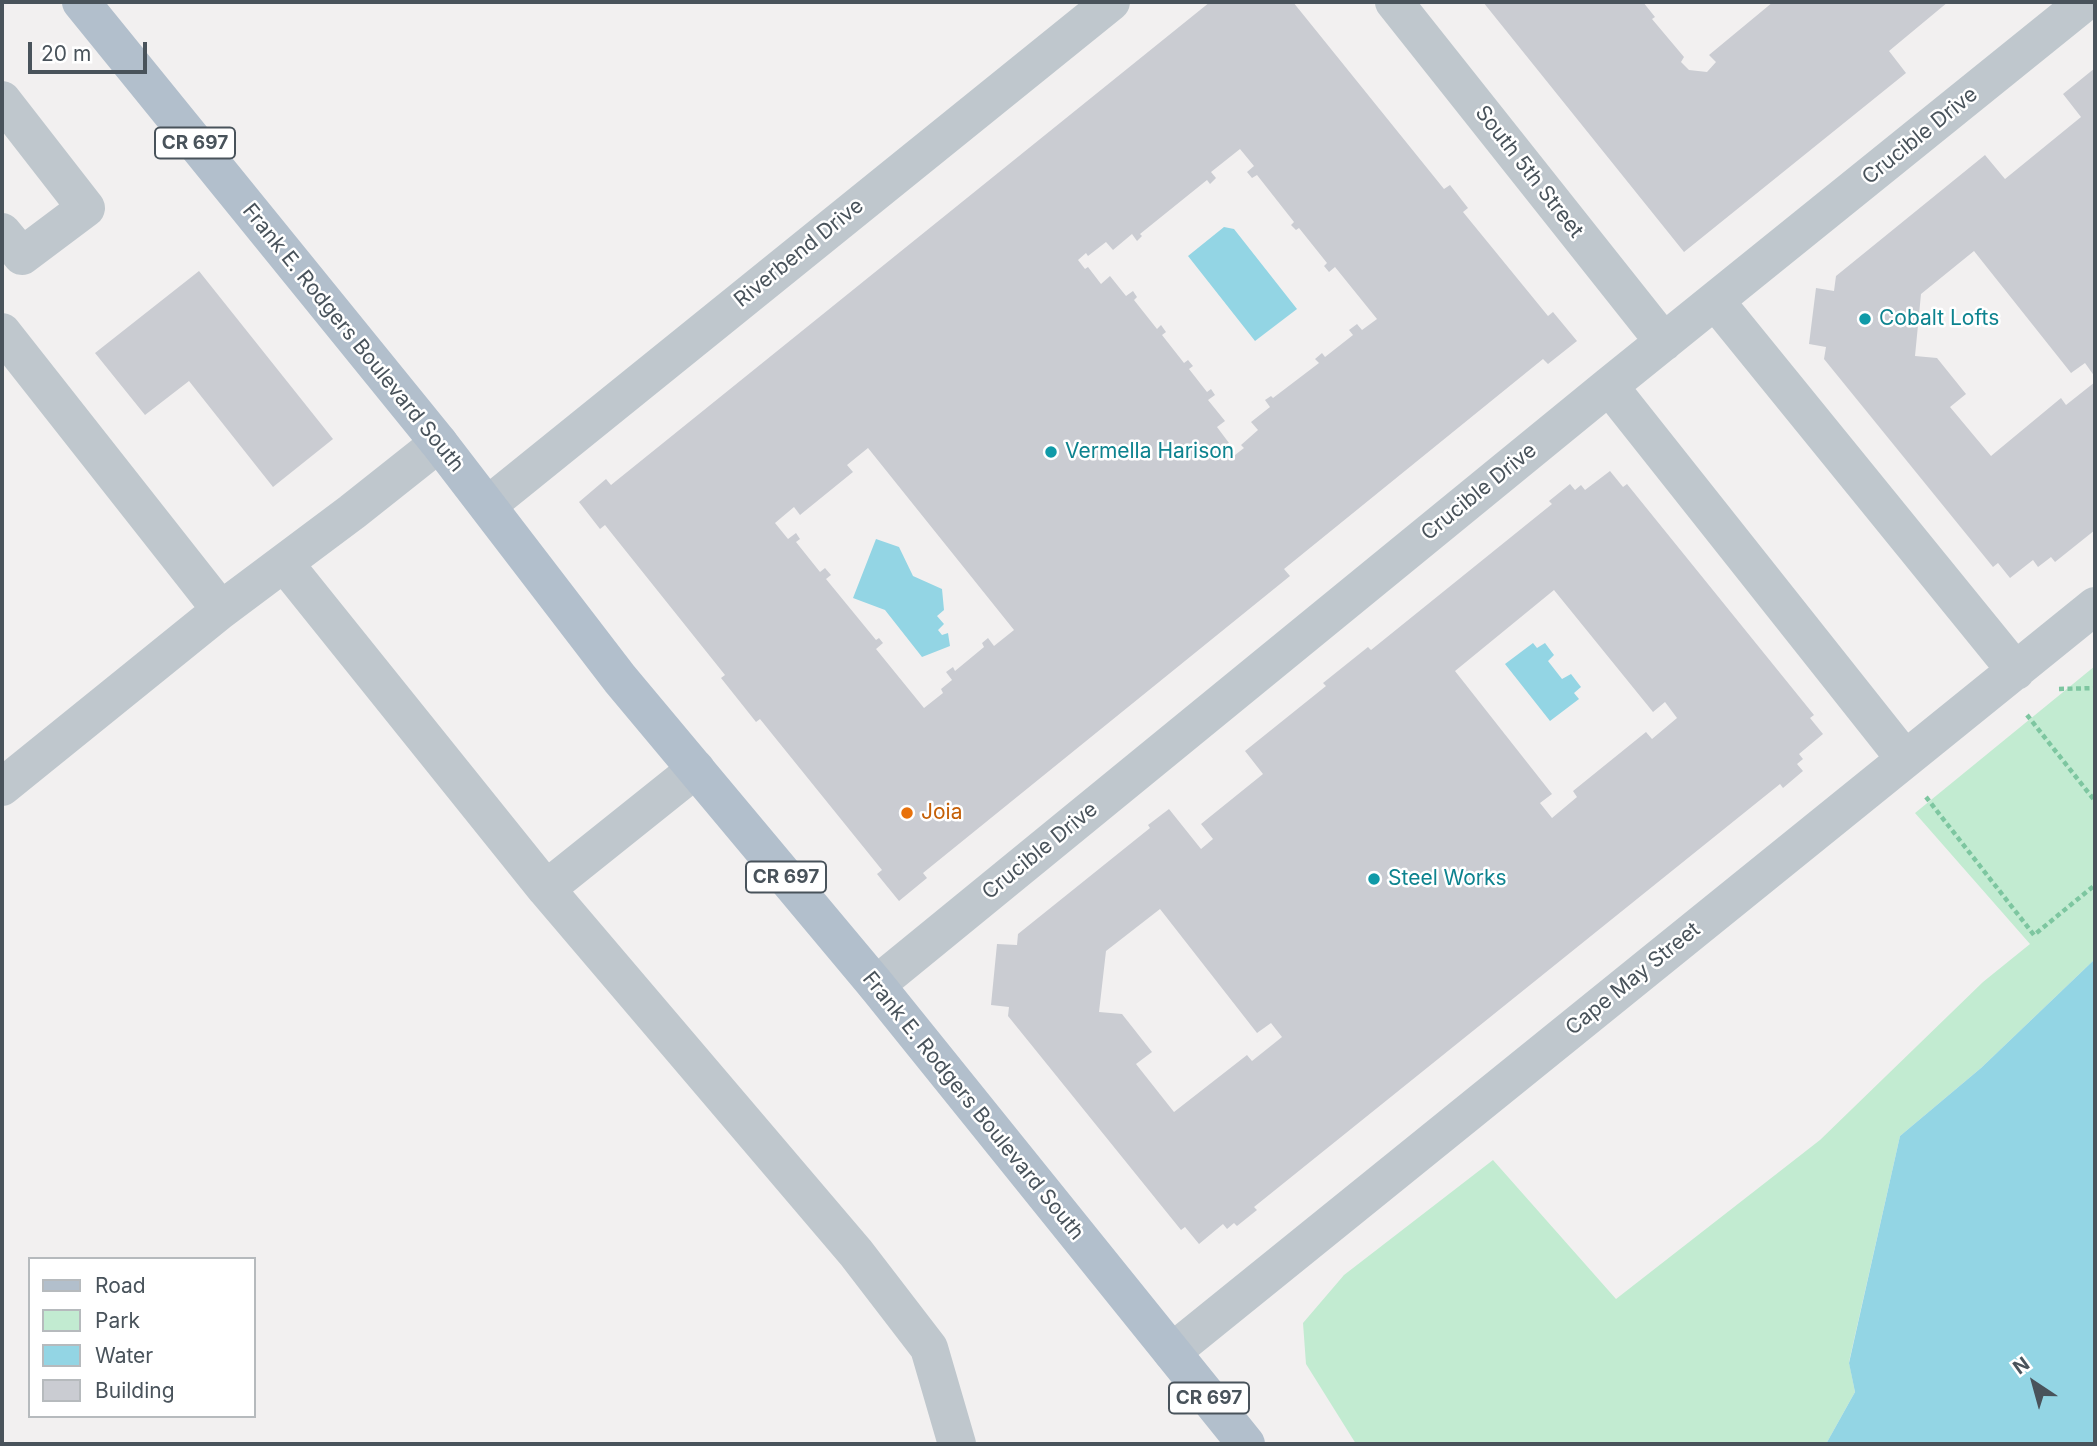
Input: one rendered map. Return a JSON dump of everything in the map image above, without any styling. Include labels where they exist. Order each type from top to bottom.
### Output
[{"type":"main road","name":"Frank E. Rodgers Boulevard South","points":[[81,2],[439,443],[620,679],[876,985],[1246,1444]]},
{"type":"street","name":"Riverbend Drive","points":[[488,505],[1111,2]]},
{"type":"street","name":"South 5th Street","points":[[1394,2],[1664,342]]},
{"type":"street","name":"Crucible Drive","points":[[876,985],[1609,386],[2085,2]]},
{"type":"street","points":[[2,100],[86,208],[22,256],[2,232]]},
{"type":"street","points":[[1716,302],[2016,671]]},
{"type":"street","points":[[2,332],[220,610]]},
{"type":"street","points":[[1609,386],[1905,760]]},
{"type":"street","points":[[2,787],[220,610],[439,443]]},
{"type":"street","points":[[284,563],[546,889],[856,1253],[929,1348],[957,1444]]},
{"type":"street","name":"Cape May Street","points":[[1172,1352],[2095,606]]},
{"type":"street","points":[[546,889],[696,769]]},
{"type":"path","points":[[2059,689],[2095,688]]},
{"type":"path","points":[[2027,715],[2095,801]]},
{"type":"path","points":[[1926,797],[2034,934],[2095,885]]},
{"type":"green space","points":[[2095,666],[2095,959],[1981,1068],[1900,1136],[1849,1362],[1855,1392],[1826,1444],[1356,1444],[1306,1364],[1303,1323],[1344,1275],[1493,1160],[1616,1299],[1820,1140],[1983,982],[2030,944],[1915,813]]},
{"type":"water","points":[[1224,227],[1234,229],[1297,309],[1255,341],[1188,256]]},
{"type":"water","points":[[876,539],[899,547],[913,576],[942,589],[944,610],[937,616],[944,624],[938,630],[942,635],[948,633],[950,646],[922,657],[885,610],[853,598]]},
{"type":"water","points":[[1533,643],[1537,648],[1545,643],[1554,655],[1548,661],[1562,679],[1571,674],[1581,687],[1574,693],[1579,699],[1550,721],[1505,664]]},
{"type":"water","points":[[2095,959],[2095,1444],[1826,1444],[1855,1392],[1849,1363],[1900,1136],[1981,1068]]},
{"type":"building","name":"Vermella Harison","points":[[1210,2],[1293,2],[1444,189],[1450,185],[1468,208],[1463,212],[1548,316],[1553,312],[1577,341],[1548,364],[1543,359],[1284,569],[1290,576],[923,873],[927,878],[899,901],[877,874],[882,870],[760,719],[756,722],[721,678],[725,675],[605,525],[600,529],[579,502],[606,479],[611,485]],"holes":[[[1240,149],[1254,166],[1247,172],[1252,178],[1257,175],[1294,222],[1291,225],[1296,230],[1299,228],[1327,263],[1324,266],[1329,272],[1335,267],[1377,319],[1362,330],[1357,324],[1349,330],[1353,335],[1325,357],[1322,353],[1315,359],[1319,363],[1273,398],[1271,396],[1265,400],[1270,407],[1251,422],[1258,430],[1241,445],[1244,448],[1235,455],[1226,445],[1229,443],[1217,427],[1225,421],[1208,400],[1215,395],[1211,389],[1207,392],[1189,369],[1193,366],[1188,360],[1184,363],[1162,335],[1166,332],[1161,325],[1157,329],[1134,300],[1137,297],[1133,291],[1126,296],[1110,276],[1101,284],[1088,267],[1085,269],[1078,260],[1106,242],[1113,250],[1132,234],[1137,241],[1142,236],[1140,234],[1207,180],[1210,184],[1216,178],[1211,172]],[[868,448],[1014,630],[994,646],[988,638],[982,643],[984,647],[955,671],[953,667],[946,672],[952,680],[941,689],[943,693],[924,708],[876,649],[883,643],[879,638],[876,640],[826,579],[831,575],[825,568],[820,572],[796,542],[800,539],[796,533],[788,539],[775,523],[794,507],[800,515],[853,472],[847,465]]]},
{"type":"building","points":[[1483,2],[1643,2],[1655,17],[1652,19],[1684,57],[1681,62],[1689,70],[1707,72],[1716,62],[1709,55],[1773,2],[1948,2],[1889,51],[1906,73],[1684,252]]},
{"type":"building","name":"Cobalt Lofts","points":[[2095,68],[2095,377],[2085,363],[2071,373],[1974,251],[1921,294],[1915,356],[1937,358],[1966,394],[1950,407],[1991,456],[2061,398],[2066,405],[2095,382],[2095,530],[2055,562],[2051,557],[2038,567],[2033,560],[2010,578],[1998,563],[1993,567],[1824,359],[1826,347],[1809,344],[1816,288],[1834,291],[1836,276],[1985,155],[2005,179],[2081,117],[2063,94]]},
{"type":"building","points":[[199,271],[333,439],[273,487],[189,381],[145,415],[95,353]]},
{"type":"building","name":"Steel Works","points":[[1610,471],[1623,487],[1627,484],[1814,715],[1810,718],[1823,734],[1799,754],[1803,759],[1797,764],[1803,771],[1783,788],[1780,784],[1254,1207],[1257,1210],[1237,1226],[1234,1223],[1227,1229],[1223,1224],[1199,1244],[1185,1227],[1181,1230],[1008,1016],[1009,1007],[991,1005],[997,944],[1017,945],[1018,934],[1150,828],[1148,825],[1169,809],[1201,849],[1213,839],[1201,824],[1263,774],[1245,751],[1326,686],[1323,683],[1368,647],[1371,650],[1552,504],[1549,501],[1570,484],[1575,490],[1581,485],[1585,490]],"holes":[[[1554,590],[1653,712],[1665,702],[1677,718],[1652,739],[1646,732],[1573,791],[1577,797],[1552,818],[1540,803],[1552,794],[1455,671]],[[1160,909],[1257,1033],[1271,1023],[1282,1037],[1252,1061],[1247,1055],[1174,1112],[1136,1064],[1152,1052],[1122,1014],[1099,1012],[1106,951]]]},
{"type":"place","name":"Cobalt Lofts","points":[[1865,319]]},
{"type":"place","name":"Vermella Harison","points":[[1051,452]]},
{"type":"place","name":"Joia","points":[[907,813]]},
{"type":"place","name":"Steel Works","points":[[1374,879]]}]
